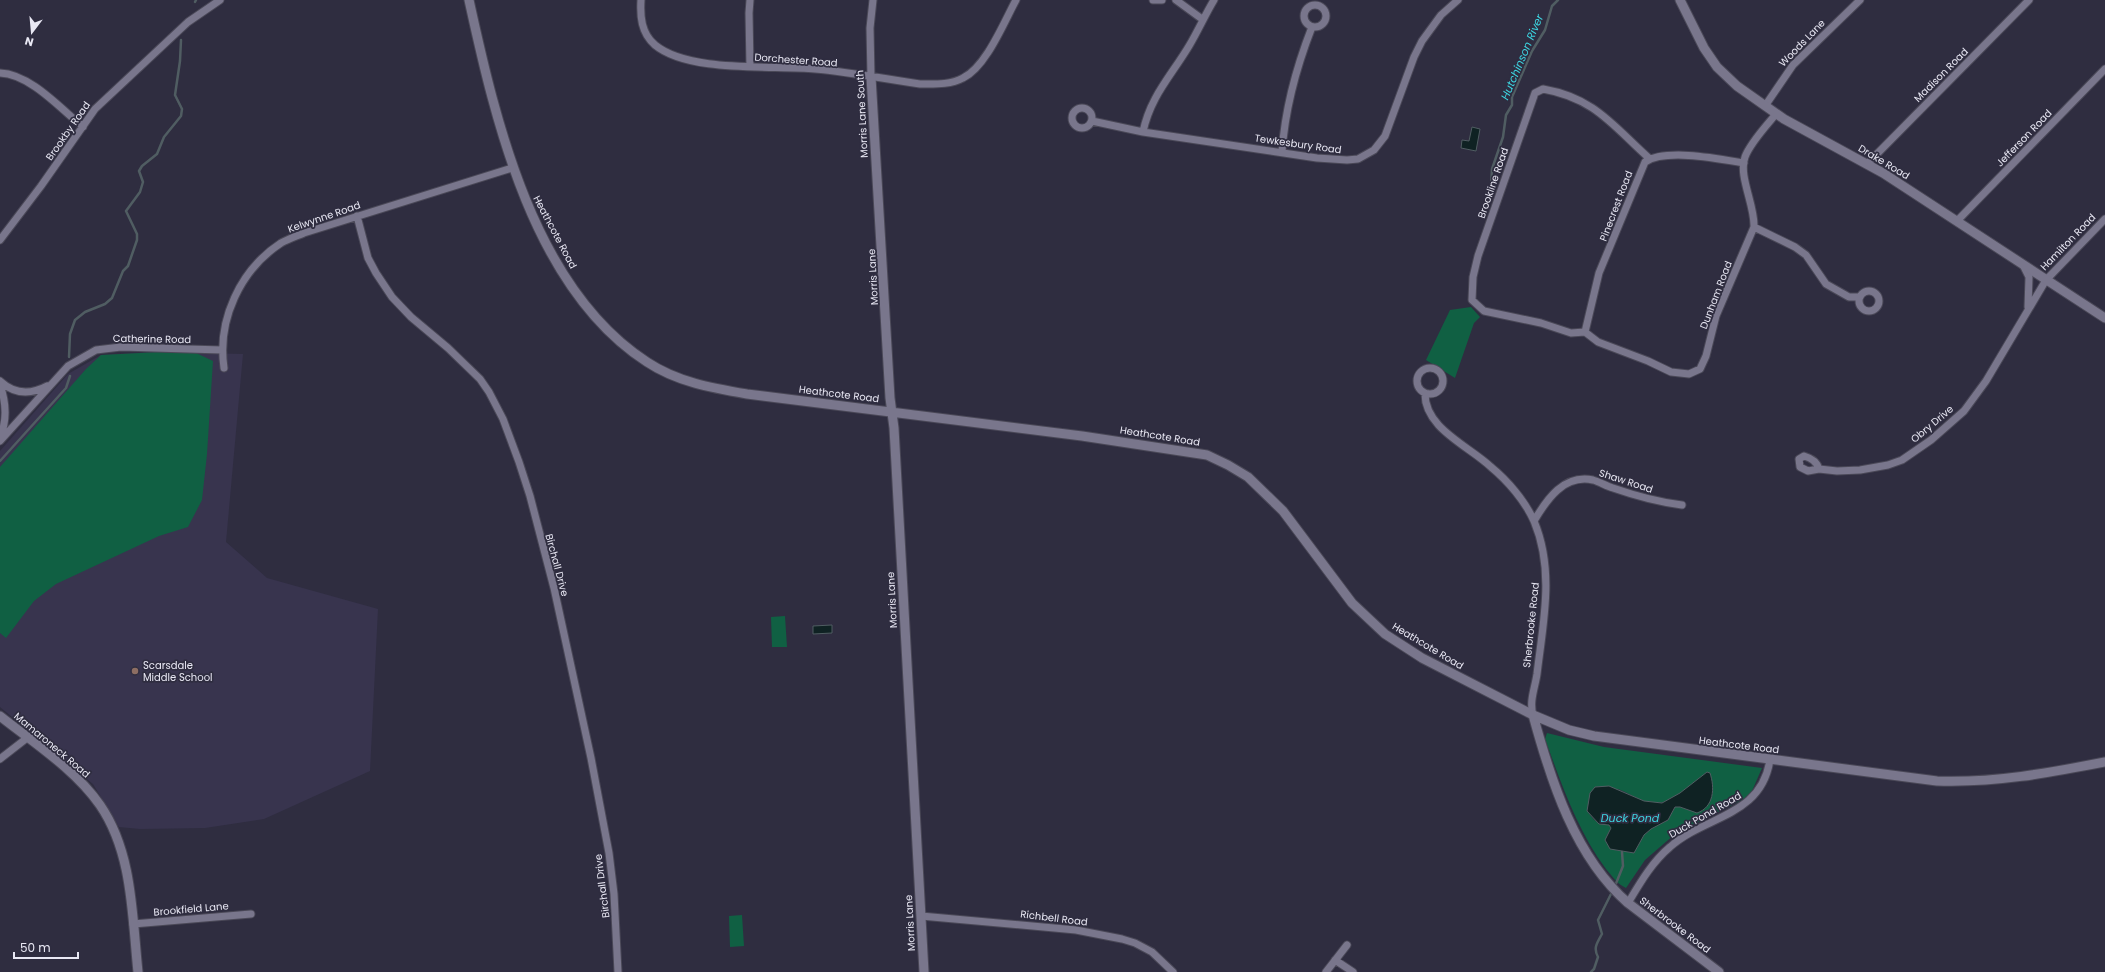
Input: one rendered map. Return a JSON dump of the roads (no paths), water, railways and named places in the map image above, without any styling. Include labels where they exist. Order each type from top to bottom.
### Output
[{"type":"street","name":"Brookby Road","points":[[0,240],[95,109],[125,79],[148,60],[188,22],[220,0]]},
{"type":"street","name":"Heathcote Road","points":[[470,0],[478,42],[512,168],[554,259],[581,300],[607,329],[627,348],[648,363],[678,377],[723,390],[1180,449],[1206,455],[1228,465],[1248,477],[1283,511],[1352,603],[1386,634],[1422,658],[1533,715],[1569,730],[1594,736],[1885,776],[1937,781],[1968,782],[2025,777],[2105,762]]},
{"type":"street","name":"Dorchester Road","points":[[641,0],[641,20],[643,29],[654,44],[676,55],[696,61],[750,67],[816,69],[937,84],[963,78],[981,60],[1016,0]]},
{"type":"street","points":[[750,0],[750,67]]},
{"type":"street","name":"Morris Lane South","points":[[874,0],[870,28],[871,77],[881,227]]},
{"type":"street","points":[[1153,0],[1162,0]]},
{"type":"street","points":[[1176,0],[1202,19]]},
{"type":"street","points":[[1143,132],[1149,108],[1190,45],[1202,19],[1214,0]]},
{"type":"street","name":"Tewkesbury Road","points":[[1092,121],[1143,132],[1317,158],[1347,160],[1358,158],[1374,150],[1385,136],[1414,56],[1422,41],[1441,15],[1458,0]]},
{"type":"street","name":"Drake Road","points":[[1680,0],[1704,48],[1717,67],[1736,86],[1776,114],[1867,164],[2105,318]]},
{"type":"street","name":"Woods Lane","points":[[1765,106],[1793,65],[1860,0]]},
{"type":"street","name":"Madison Road","points":[[1867,164],[2029,0]]},
{"type":"street","points":[[1282,152],[1288,102],[1298,63],[1312,27]]},
{"type":"street","name":"Jefferson Road","points":[[1957,221],[2105,70]]},
{"type":"street","points":[[0,73],[12,74],[35,87],[83,127]]},
{"type":"street","name":"Brookline Road","points":[[1585,332],[1571,333],[1541,323],[1484,311],[1472,300],[1473,277],[1478,256],[1535,93],[1543,89],[1550,90],[1567,95],[1590,105],[1614,123],[1630,142],[1650,159]]},
{"type":"street","points":[[1650,159],[1657,157],[1707,156],[1744,163],[1748,151],[1776,114]]},
{"type":"street","name":"Pinecrest Road","points":[[1585,332],[1599,273],[1620,226],[1642,168],[1650,159]]},
{"type":"street","name":"Dunham Road","points":[[1585,332],[1598,342],[1648,361],[1679,375],[1689,374],[1700,369],[1706,356],[1716,316],[1754,227],[1755,216],[1744,170],[1744,163]]},
{"type":"street","name":"Kelwynne Road","points":[[224,368],[222,339],[234,298],[246,277],[261,260],[282,243],[304,233],[512,168]]},
{"type":"street","name":"Birchall Drive","points":[[357,216],[368,258],[392,297],[411,317],[448,348],[480,379],[490,392],[503,419],[519,462],[530,496],[554,588],[592,766],[612,880],[617,921],[618,972]]},
{"type":"street","name":"Hamilton Road","points":[[2046,280],[2105,219]]},
{"type":"street","name":"Morris Lane","points":[[881,227],[924,972]]},
{"type":"street","points":[[1754,227],[1795,247],[1806,255],[1826,284],[1849,297],[1860,297]]},
{"type":"street","name":"Obry Drive","points":[[2022,264],[2029,277],[2028,308]]},
{"type":"street","name":"Obry Drive","points":[[1819,469],[1837,471],[1888,465],[1902,460],[1931,440],[1964,411],[1986,381],[2046,280]]},
{"type":"street","name":"Catherine Road","points":[[0,441],[68,366],[96,350],[121,347],[222,350]]},
{"type":"street","points":[[0,381],[8,388],[29,393],[36,392],[52,383]]},
{"type":"street","points":[[0,385],[5,410],[4,427],[0,438]]},
{"type":"street","name":"Sherbrooke Road","points":[[1425,393],[1425,402],[1432,417],[1457,440],[1490,465],[1505,479],[1526,506],[1534,521],[1546,569],[1547,588],[1536,680],[1530,706],[1545,757],[1570,822],[1596,867],[1618,895],[1719,972]]},
{"type":"street","name":"Shaw Road","points":[[1534,521],[1559,487],[1575,480],[1592,480],[1658,502],[1682,505]]},
{"type":"street","name":"Mamaroneck Road","points":[[0,716],[79,780],[100,805],[115,832],[127,872],[138,972]]},
{"type":"street","points":[[0,759],[27,738]]},
{"type":"street","name":"Duck Pond Road","points":[[1628,903],[1647,872],[1671,846],[1694,831],[1738,809],[1753,798],[1765,778],[1770,760]]},
{"type":"street","name":"Brookfield Lane","points":[[133,924],[251,914]]},
{"type":"street","name":"Richbell Road","points":[[921,916],[1076,930],[1122,939],[1135,943],[1152,952],[1173,972]]},
{"type":"street","points":[[1326,972],[1347,945]]},
{"type":"street","points":[[1335,960],[1353,972]]},
{"type":"water","points":[[1472,127],[1480,129],[1476,151],[1461,148],[1462,140],[1469,141]]},
{"type":"water","points":[[832,625],[832,633],[813,634],[813,626]]},
{"type":"water","name":"Duck Pond","points":[[1707,772],[1710,773],[1712,779],[1713,791],[1710,802],[1707,806],[1697,813],[1680,807],[1675,807],[1668,820],[1651,829],[1644,835],[1634,853],[1610,849],[1605,840],[1611,828],[1609,825],[1599,824],[1587,811],[1590,793],[1595,787],[1609,786],[1644,801],[1662,803],[1680,793]]},
{"type":"waterway","name":"Hutchinson River","points":[[1487,191],[1491,186],[1492,169],[1503,137],[1506,115],[1512,105],[1512,97],[1532,51],[1545,30],[1552,6],[1558,0]]},
{"type":"waterway","points":[[69,357],[70,334],[75,320],[85,312],[105,304],[112,298],[123,271],[128,266],[137,240],[137,234],[126,211],[140,192],[143,182],[139,171],[142,166],[157,154],[164,137],[181,116],[182,109],[175,95],[180,61],[181,40]]},
{"type":"waterway","points":[[0,461],[66,388],[70,376]]},
{"type":"waterway","points":[[1615,886],[1623,866],[1622,852]]},
{"type":"waterway","points":[[1591,972],[1594,969],[1598,957],[1596,948],[1602,934],[1598,920],[1613,890]]},
{"type":"place","name":"Scarsdale Middle School","points":[[135,671]]}]
